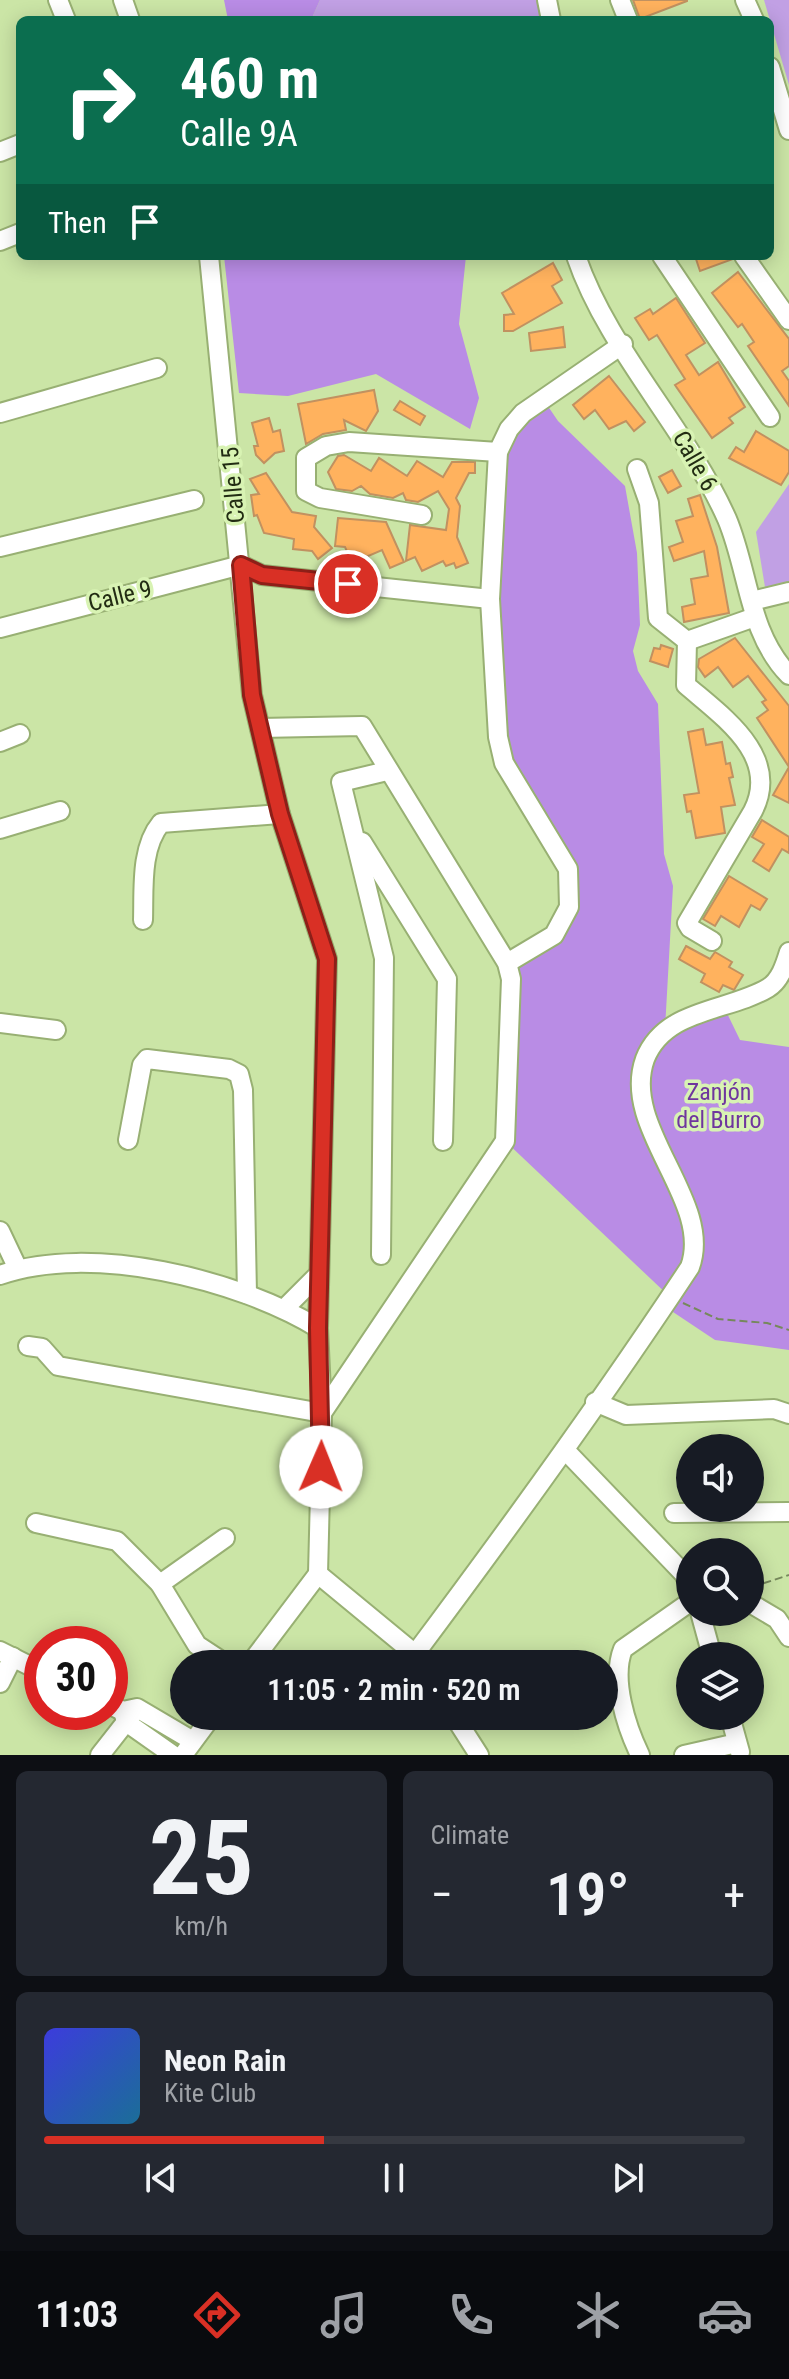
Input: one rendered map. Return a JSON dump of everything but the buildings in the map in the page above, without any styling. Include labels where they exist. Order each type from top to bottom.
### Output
[{"type":"street","points":[[774,80],[789,130]]},
{"type":"street","name":"Calle 15","points":[[209,260],[252,695],[280,814],[327,959],[318,1328],[322,1413],[318,1574]]},
{"type":"street","name":"Calle 6","points":[[577,260],[587,290],[696,456],[728,522],[768,650],[789,675]]},
{"type":"street","points":[[665,260],[770,417]]},
{"type":"street","points":[[747,260],[789,320]]},
{"type":"street","points":[[507,963],[554,935],[569,907],[568,869],[504,763],[498,737],[490,599],[498,452],[509,429],[523,413],[623,344]]},
{"type":"street","points":[[0,413],[157,368]]},
{"type":"street","points":[[422,515],[320,498],[306,491],[303,474],[306,458],[326,446],[349,442],[498,452]]},
{"type":"street","points":[[637,469],[649,503],[658,618],[687,641]]},
{"type":"street","points":[[0,547],[194,500]]},
{"type":"street","points":[[241,565],[262,575],[490,599]]},
{"type":"street","name":"Calle 9","points":[[0,628],[241,565]]},
{"type":"street","points":[[687,641],[789,592]]},
{"type":"street","points":[[687,641],[686,685],[735,728],[753,752],[763,777],[762,794],[687,923],[712,941]]},
{"type":"street","points":[[28,1346],[42,1348],[58,1366],[322,1413],[505,1141],[511,979],[507,963],[362,726],[260,728]]},
{"type":"street","points":[[0,742],[20,734]]},
{"type":"street","points":[[381,1255],[384,958],[341,782],[387,771]]},
{"type":"street","points":[[0,829],[60,811]]},
{"type":"street","points":[[143,920],[145,869],[155,830],[161,823],[280,814]]},
{"type":"street","points":[[354,830],[447,979],[443,1141]]},
{"type":"street","points":[[424,1650],[566,1451],[595,1402],[670,1298],[690,1267],[696,1251],[696,1233],[665,1163],[641,1092],[646,1058],[665,1030],[680,1021],[769,988],[784,969],[789,952]]},
{"type":"street","points":[[0,1023],[56,1030]]},
{"type":"street","points":[[128,1140],[142,1065],[147,1059],[229,1069],[239,1074],[243,1090],[247,1294]]},
{"type":"street","points":[[0,1231],[9,1272],[41,1265],[142,1266],[247,1294],[285,1308],[318,1328]]},
{"type":"street","points":[[285,1308],[319,1274]]},
{"type":"street","points":[[595,1402],[626,1415],[774,1409],[789,1414]]},
{"type":"street","points":[[566,1451],[676,1566]]},
{"type":"street","points":[[674,1513],[789,1512]]},
{"type":"street","points":[[36,1523],[117,1541],[160,1584],[197,1645],[205,1650]]},
{"type":"street","points":[[160,1584],[225,1538]]},
{"type":"street","points":[[261,1650],[318,1574],[407,1650]]},
{"type":"street","points":[[764,1611],[777,1619],[789,1637]]},
{"type":"street","points":[[640,1755],[617,1676],[618,1661],[623,1649],[676,1612]]},
{"type":"street","points":[[0,1683],[7,1654]]},
{"type":"street","points":[[128,1712],[173,1729],[180,1751]]},
{"type":"street","points":[[128,1714],[180,1751]]},
{"type":"street","points":[[100,1755],[114,1730]]},
{"type":"street","points":[[180,1751],[199,1730]]},
{"type":"street","points":[[463,1730],[479,1755]]},
{"type":"street","points":[[684,1755],[739,1749]]},
{"type":"path","points":[[670,1298],[718,1319],[767,1323],[789,1330]]},
{"type":"path","points":[[764,1583],[789,1575]]},
{"type":"shaded area","points":[[320,0],[543,0],[545,16],[313,16]]},
{"type":"shaded area","points":[[764,0],[789,0],[789,85],[774,34],[774,16],[769,16]]},
{"type":"shaded area","points":[[789,484],[789,581],[765,587],[756,532]]},
{"type":"green space","points":[[224,0],[320,0],[313,16],[227,16]]},
{"type":"green space","points":[[224,260],[466,260],[459,324],[479,398],[470,429],[376,374],[288,396],[239,393]]},
{"type":"green space","name":"Zanjón del Burro","points":[[543,399],[558,421],[625,486],[637,553],[640,625],[633,651],[638,671],[658,704],[664,854],[673,886],[665,1029],[723,1005],[740,1040],[789,1047],[789,1350],[715,1340],[664,1306],[670,1297],[505,1141],[507,963],[554,935],[568,869],[504,763],[490,599],[509,429]]},
{"type":"route","points":[[321,1467],[318,1328],[327,959],[280,814],[252,695],[241,565],[262,575],[348,584]]}]
